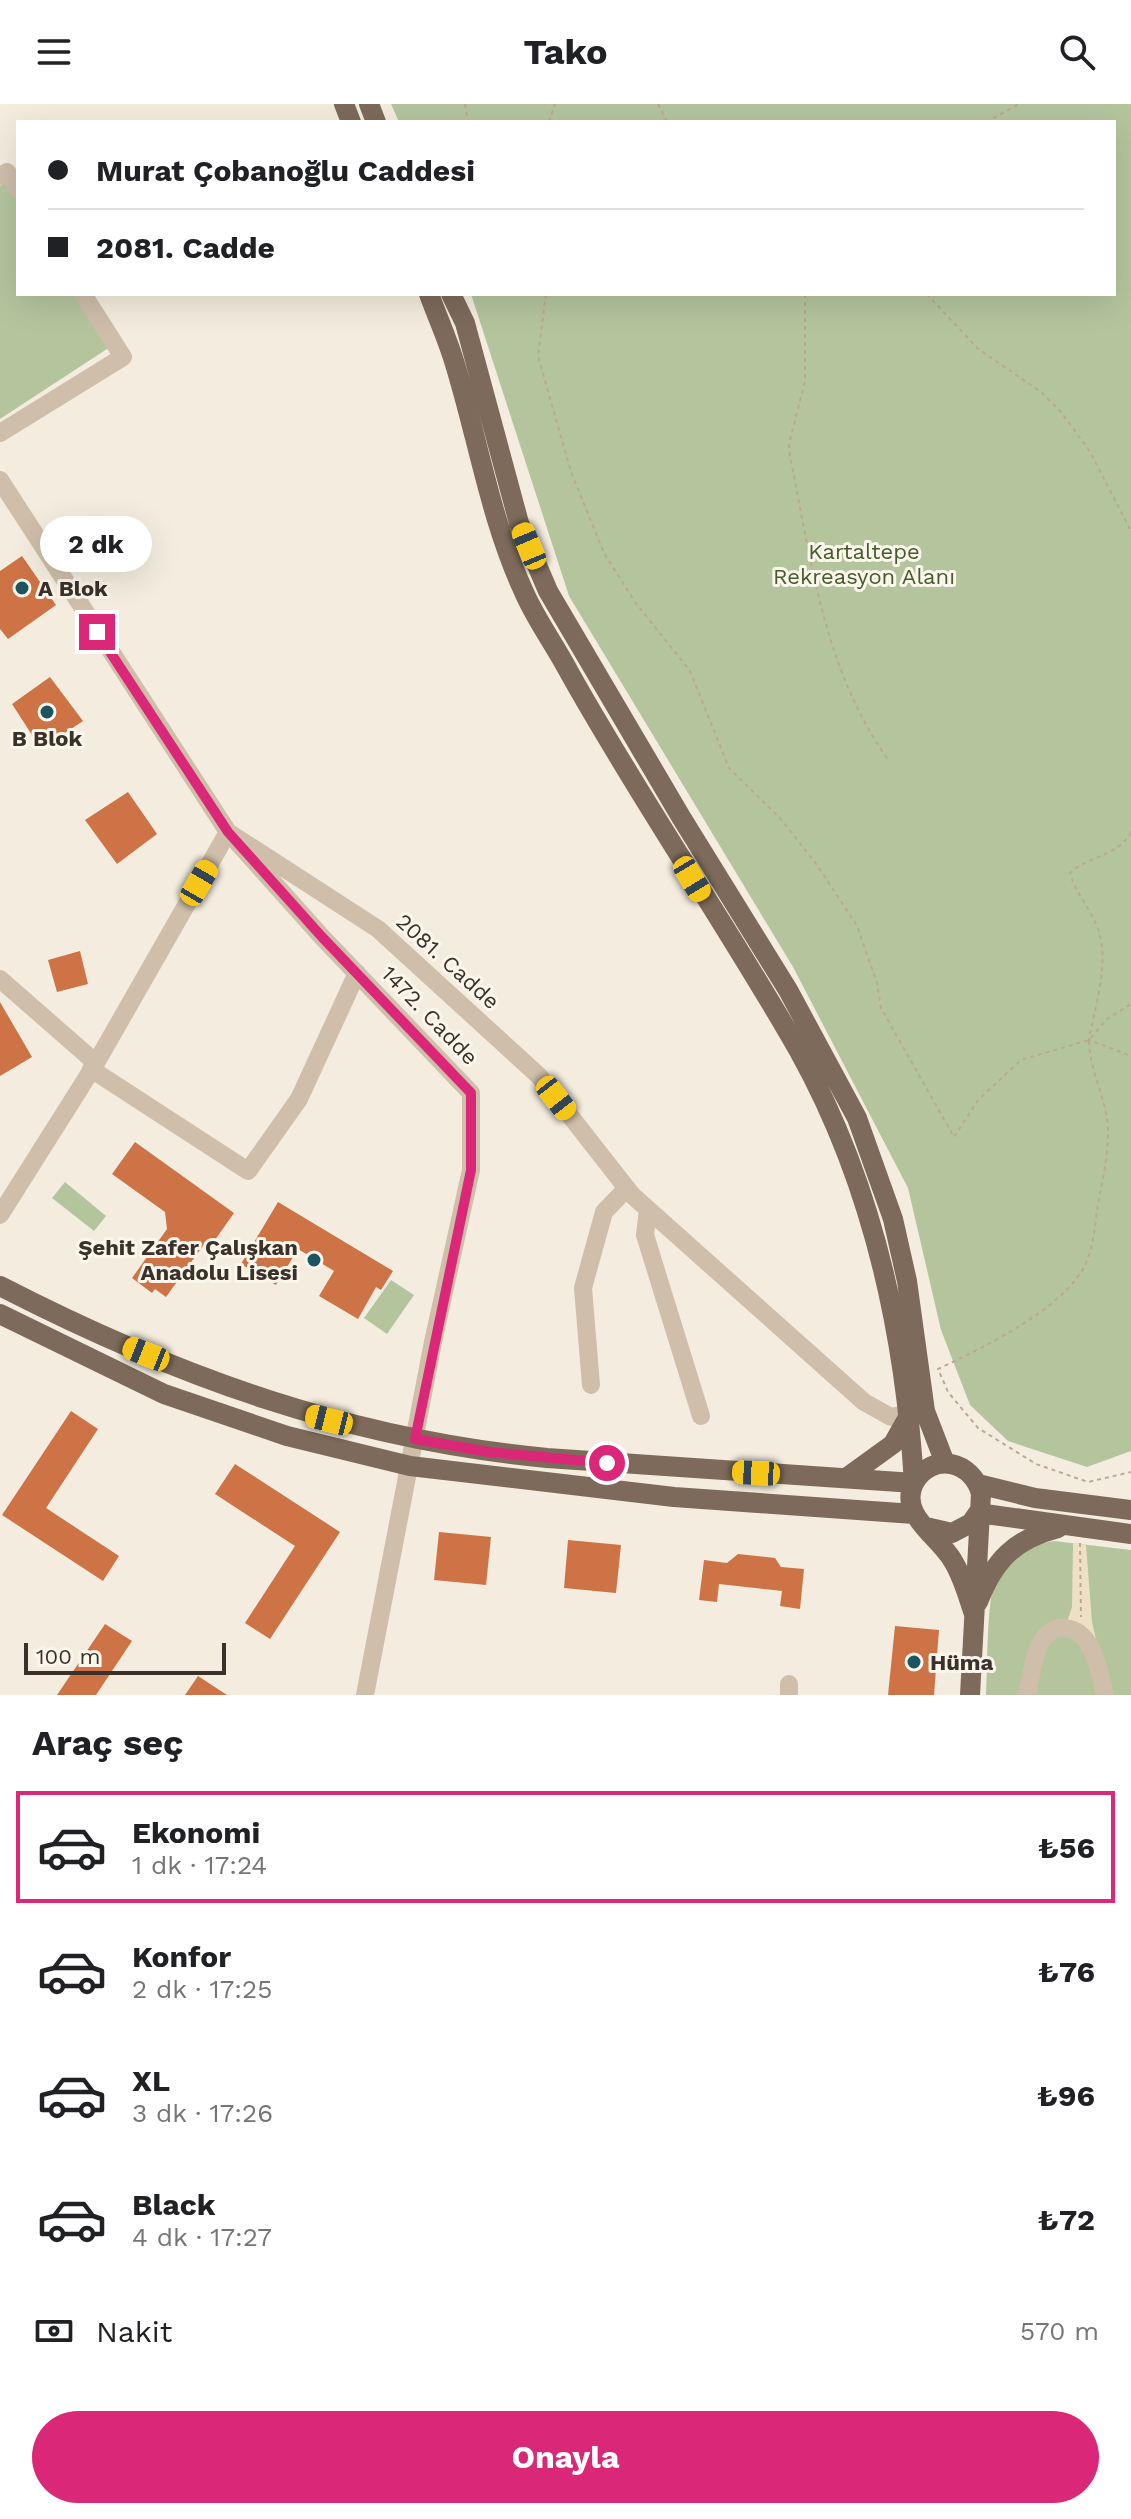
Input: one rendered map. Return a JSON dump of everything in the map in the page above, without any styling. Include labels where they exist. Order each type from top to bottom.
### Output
[{"type":"main road","points":[[430,296],[455,362],[475,444],[524,593],[609,743],[799,1052],[849,1160],[873,1225],[917,1413],[945,1463]]},
{"type":"main road","points":[[452,296],[465,323],[519,523],[548,591],[681,817],[788,990],[857,1118],[893,1219],[907,1281],[917,1413],[914,1483],[910,1496],[918,1519],[955,1563],[974,1614]]},
{"type":"main road","points":[[0,1286],[73,1324],[233,1391],[303,1413],[415,1439],[503,1454],[914,1483]]},
{"type":"main road","points":[[0,1314],[164,1394],[287,1436],[410,1466],[674,1497],[918,1519],[930,1530],[952,1533],[971,1523],[978,1513]]},
{"type":"main road","points":[[846,1478],[893,1444],[917,1413]]},
{"type":"main road","points":[[914,1483],[925,1469],[945,1463],[965,1468],[978,1484],[1035,1498],[1131,1510]]},
{"type":"main road","points":[[970,1695],[978,1484]]},
{"type":"main road","points":[[978,1513],[1131,1534]]},
{"type":"main road","points":[[974,1614],[983,1589],[1003,1557],[1022,1540],[1075,1526]]},
{"type":"street","points":[[0,176],[7,172],[16,186]]},
{"type":"street","points":[[0,433],[123,357],[84,296]]},
{"type":"street","name":"2081. Cadde","points":[[0,480],[228,832],[378,929],[539,1076],[627,1188],[648,1209],[864,1402],[891,1417],[917,1413]]},
{"type":"street","points":[[0,1215],[94,1066],[228,832]]},
{"type":"street","name":"1472. Cadde","points":[[228,832],[471,1093],[471,1170],[365,1695]]},
{"type":"street","points":[[0,979],[94,1066],[248,1171],[299,1099],[357,973]]},
{"type":"street","points":[[591,1385],[583,1288],[604,1212],[627,1188]]},
{"type":"street","points":[[648,1209],[645,1235],[701,1416]]},
{"type":"street","points":[[1027,1695],[1038,1651],[1048,1633],[1064,1628],[1081,1634],[1089,1643],[1105,1695]]},
{"type":"path","points":[[990,120],[1019,104]]},
{"type":"path","points":[[546,296],[538,356],[571,472],[604,553],[635,602],[690,671],[729,768],[780,818],[817,865],[857,926],[877,983],[881,1008],[954,1137],[978,1100],[1021,1060],[1089,1040],[1107,1019],[1131,1004]]},
{"type":"path","points":[[805,296],[805,381],[789,444],[790,456],[821,611],[862,719],[887,758]]},
{"type":"path","points":[[929,296],[977,348],[1041,392],[1061,412],[1089,450],[1131,531]]},
{"type":"path","points":[[1131,832],[1117,850],[1081,863],[1070,873],[1098,929],[1103,956],[1089,1040],[1090,1060],[1108,1129],[1104,1176],[1086,1263],[1067,1289],[1033,1316],[982,1349],[938,1369],[948,1392],[978,1428],[1036,1464],[1088,1482],[1131,1472]]},
{"type":"path","points":[[1089,1040],[1131,1056]]},
{"type":"path","points":[[1075,1526],[1081,1634]]},
{"type":"green space","name":"Kartaltepe Rekreasyon Alanı","points":[[391,104],[1131,104],[1131,1451],[1087,1467],[1008,1441],[970,1405],[941,1330],[908,1188],[793,967],[569,596],[472,296],[1116,296],[1116,120],[398,120]]},
{"type":"green space","points":[[7,182],[16,196],[16,296],[78,296],[110,347],[0,419],[0,186]]},
{"type":"green space","points":[[65,1182],[106,1216],[94,1231],[52,1198]]},
{"type":"green space","points":[[391,1280],[414,1295],[387,1334],[364,1318]]},
{"type":"green space","points":[[1054,1541],[1131,1550],[1131,1695],[986,1695],[989,1615],[997,1576],[1022,1552]]},
{"type":"shaded area","points":[[1073,1543],[1086,1545],[1092,1622],[1099,1652],[1088,1655],[1073,1635],[1051,1637],[1032,1652],[1067,1622],[1072,1607]]},
{"type":"building","name":"A Blok","points":[[22,556],[56,605],[8,639],[0,629],[0,571]]},
{"type":"building","name":"B Blok","points":[[50,677],[83,721],[41,749],[12,704]]},
{"type":"building","points":[[128,792],[157,834],[117,864],[85,820]]},
{"type":"building","points":[[80,951],[88,984],[57,992],[48,960]]},
{"type":"building","points":[[0,1002],[32,1057],[0,1076]]},
{"type":"building","points":[[135,1142],[234,1213],[210,1247],[205,1243],[166,1297],[155,1289],[152,1293],[132,1278],[167,1229],[165,1212],[112,1174]]},
{"type":"building","points":[[278,1202],[393,1271],[381,1290],[376,1287],[358,1319],[319,1296],[334,1271],[298,1249],[276,1285],[241,1264]]},
{"type":"building","points":[[71,1411],[98,1429],[46,1508],[119,1556],[103,1581],[2,1515]]},
{"type":"building","points":[[235,1464],[340,1532],[270,1639],[245,1623],[295,1546],[215,1494]]},
{"type":"building","points":[[439,1532],[491,1537],[486,1585],[434,1580]]},
{"type":"building","points":[[568,1540],[621,1545],[616,1593],[564,1588]]},
{"type":"building","points":[[738,1554],[775,1558],[781,1567],[804,1569],[800,1609],[780,1606],[782,1591],[719,1584],[717,1602],[699,1600],[704,1560],[727,1563]]},
{"type":"building","points":[[105,1624],[132,1641],[96,1695],[57,1695]]},
{"type":"building","name":"Hüma","points":[[895,1626],[939,1630],[934,1695],[888,1695]]},
{"type":"building","points":[[198,1676],[227,1695],[185,1695]]},
{"type":"place","name":"A Blok","points":[[22,588]]},
{"type":"place","name":"B Blok","points":[[47,712]]},
{"type":"place","name":"Şehit Zafer Çalışkan Anadolu Lisesi","points":[[314,1260]]},
{"type":"place","name":"Hüma","points":[[914,1662]]},
{"type":"route","points":[[97,632],[228,832],[322,937],[471,1093],[471,1170],[415,1439],[489,1452],[607,1463]]}]
